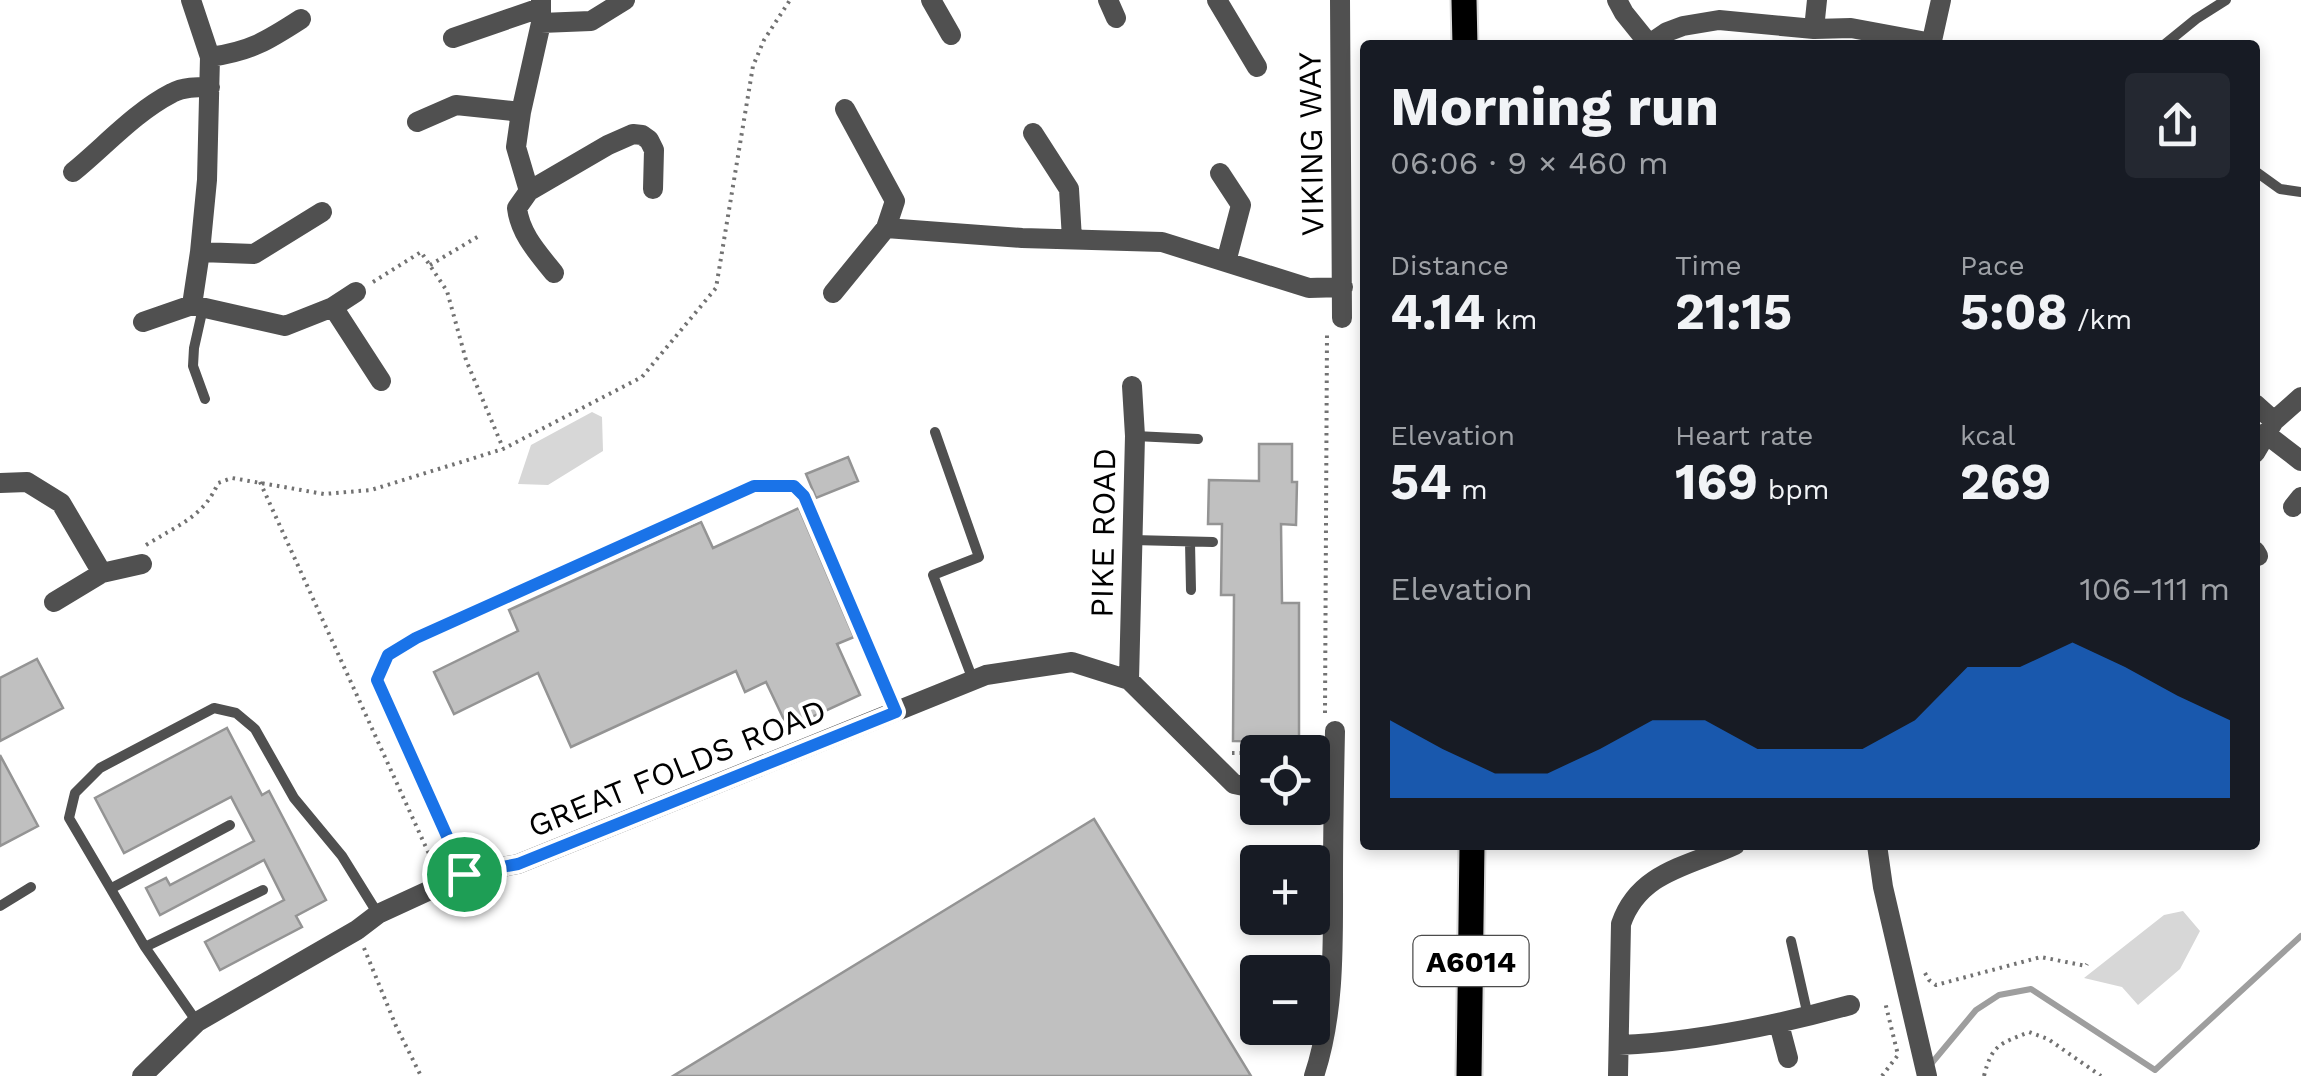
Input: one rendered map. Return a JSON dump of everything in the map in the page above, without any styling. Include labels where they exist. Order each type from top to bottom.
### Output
[{"type":"main road","points":[[1464,0],[1465,40]]},
{"type":"main road","name":"A6014","points":[[1469,1076],[1472,850]]},
{"type":"street","points":[[192,0],[210,56],[198,306]]},
{"type":"street","points":[[452,38],[540,11],[591,21],[625,0]]},
{"type":"street","points":[[931,0],[951,35]]},
{"type":"street","points":[[1217,0],[1258,68]]},
{"type":"street","name":"VIKING WAY","points":[[1340,0],[1342,318]]},
{"type":"street","points":[[1617,0],[1645,40]]},
{"type":"street","points":[[1814,29],[1817,0]]},
{"type":"street","points":[[1933,40],[1941,0]]},
{"type":"street","points":[[529,191],[516,147],[540,11]]},
{"type":"street","points":[[210,56],[241,52],[301,19]]},
{"type":"street","points":[[1656,40],[1683,26],[1719,20],[1814,29],[1851,28],[1912,40]]},
{"type":"street","points":[[73,172],[130,123],[174,92],[210,87]]},
{"type":"street","points":[[417,122],[456,105],[521,112]]},
{"type":"street","points":[[833,293],[886,228],[894,201],[845,109]]},
{"type":"street","points":[[1032,133],[1070,190],[1072,239]]},
{"type":"street","points":[[554,273],[528,240],[518,218],[517,208],[529,191],[633,134],[649,140],[654,150],[653,189]]},
{"type":"street","points":[[1220,173],[1241,205],[1226,262]]},
{"type":"street","points":[[200,252],[254,254],[322,212]]},
{"type":"street","points":[[886,228],[1162,242],[1308,288],[1343,287]]},
{"type":"street","points":[[144,322],[198,306],[285,326],[333,307],[356,292]]},
{"type":"street","points":[[333,307],[381,380]]},
{"type":"street","name":"PIKE ROAD","points":[[1129,680],[1135,436],[1132,386]]},
{"type":"street","points":[[2260,445],[2270,428],[2301,397]]},
{"type":"street","points":[[2260,412],[2301,461]]},
{"type":"street","points":[[0,484],[27,482],[61,502],[102,573]]},
{"type":"street","points":[[54,602],[102,573],[142,564]]},
{"type":"street","name":"GREAT FOLDS ROAD","points":[[142,1076],[198,1022],[378,914],[464,874],[518,864],[979,678],[1072,662],[1129,680]]},
{"type":"street","points":[[1129,680],[1234,784],[1240,785]]},
{"type":"street","points":[[1329,735],[1330,722]]},
{"type":"street","points":[[1314,1076],[1333,969],[1323,825]]},
{"type":"street","points":[[1618,1076],[1621,924],[1630,902],[1640,890],[1670,871],[1722,850]]},
{"type":"street","points":[[1878,850],[1928,1076]]},
{"type":"street","points":[[1619,1045],[1663,1043],[1780,1024],[1850,1005]]},
{"type":"street","points":[[1780,1024],[1788,1058]]},
{"type":"lane","points":[[2170,40],[2226,0]]},
{"type":"lane","points":[[2260,175],[2280,190],[2301,192]]},
{"type":"lane","points":[[198,306],[193,366],[206,399]]},
{"type":"lane","points":[[935,432],[979,556],[933,575],[979,678]]},
{"type":"lane","points":[[1135,436],[1198,439]]},
{"type":"lane","points":[[464,874],[377,680],[388,655],[450,622],[754,486],[794,486],[804,496],[896,712]]},
{"type":"lane","points":[[1132,540],[1213,542]]},
{"type":"lane","points":[[1190,542],[1191,590]]},
{"type":"lane","points":[[198,1022],[145,947],[70,818],[75,793],[100,768],[214,708],[236,713],[255,729],[294,798],[342,856],[378,914]]},
{"type":"lane","points":[[112,888],[230,825]]},
{"type":"lane","points":[[0,906],[31,887]]},
{"type":"lane","points":[[145,947],[263,890]]},
{"type":"lane","points":[[1791,941],[1808,1017]]},
{"type":"path","points":[[142,564],[148,559],[140,549],[202,510],[218,483],[232,478],[324,494],[371,490],[503,449],[642,377],[716,288],[753,66],[764,40],[790,0]]},
{"type":"path","points":[[430,265],[479,236]]},
{"type":"path","points":[[356,292],[422,252],[447,291],[466,360],[503,449]]},
{"type":"path","points":[[1330,722],[1327,314],[1342,318]]},
{"type":"path","points":[[260,482],[443,885]]},
{"type":"path","points":[[357,930],[421,1076]]},
{"type":"path","points":[[1925,972],[1936,985],[2042,957],[2087,964]]},
{"type":"path","points":[[1882,1076],[1898,1055],[1885,1002]]},
{"type":"path","points":[[1984,1076],[1996,1046],[2029,1032],[2048,1039],[2102,1076]]},
{"type":"shaded area","points":[[592,412],[602,417],[603,451],[548,485],[518,484],[531,445]]},
{"type":"shaded area","points":[[2183,911],[2200,931],[2180,969],[2138,1005],[2122,987],[2084,978],[2164,915]]},
{"type":"building","points":[[1259,444],[1292,444],[1292,482],[1297,482],[1296,525],[1281,524],[1282,603],[1299,603],[1299,735],[1240,735],[1240,741],[1233,741],[1234,595],[1221,595],[1222,524],[1208,524],[1209,480],[1259,481]]},
{"type":"building","points":[[848,457],[858,481],[816,498],[806,474]]},
{"type":"building","points":[[799,508],[854,637],[837,644],[860,695],[788,728],[766,682],[745,692],[736,671],[571,747],[538,673],[454,714],[434,672],[518,631],[509,610],[701,522],[713,548]]},
{"type":"building","points":[[37,659],[63,708],[0,741],[0,678]]},
{"type":"building","points":[[227,728],[262,795],[269,791],[326,900],[296,916],[302,927],[220,970],[205,942],[284,900],[264,860],[160,915],[146,888],[166,878],[170,885],[254,841],[231,797],[124,853],[95,798]]},
{"type":"building","points":[[0,755],[38,826],[0,846]]},
{"type":"building","points":[[1094,819],[1251,1076],[673,1076]]},
{"type":"waterway","points":[[1931,1064],[1976,1010],[1999,995],[2031,989],[2155,1070],[2301,936]]},
{"type":"route","points":[[754,486],[794,486],[804,496],[896,712],[518,864],[464,874],[377,680],[388,655],[568,567],[754,486]]}]
